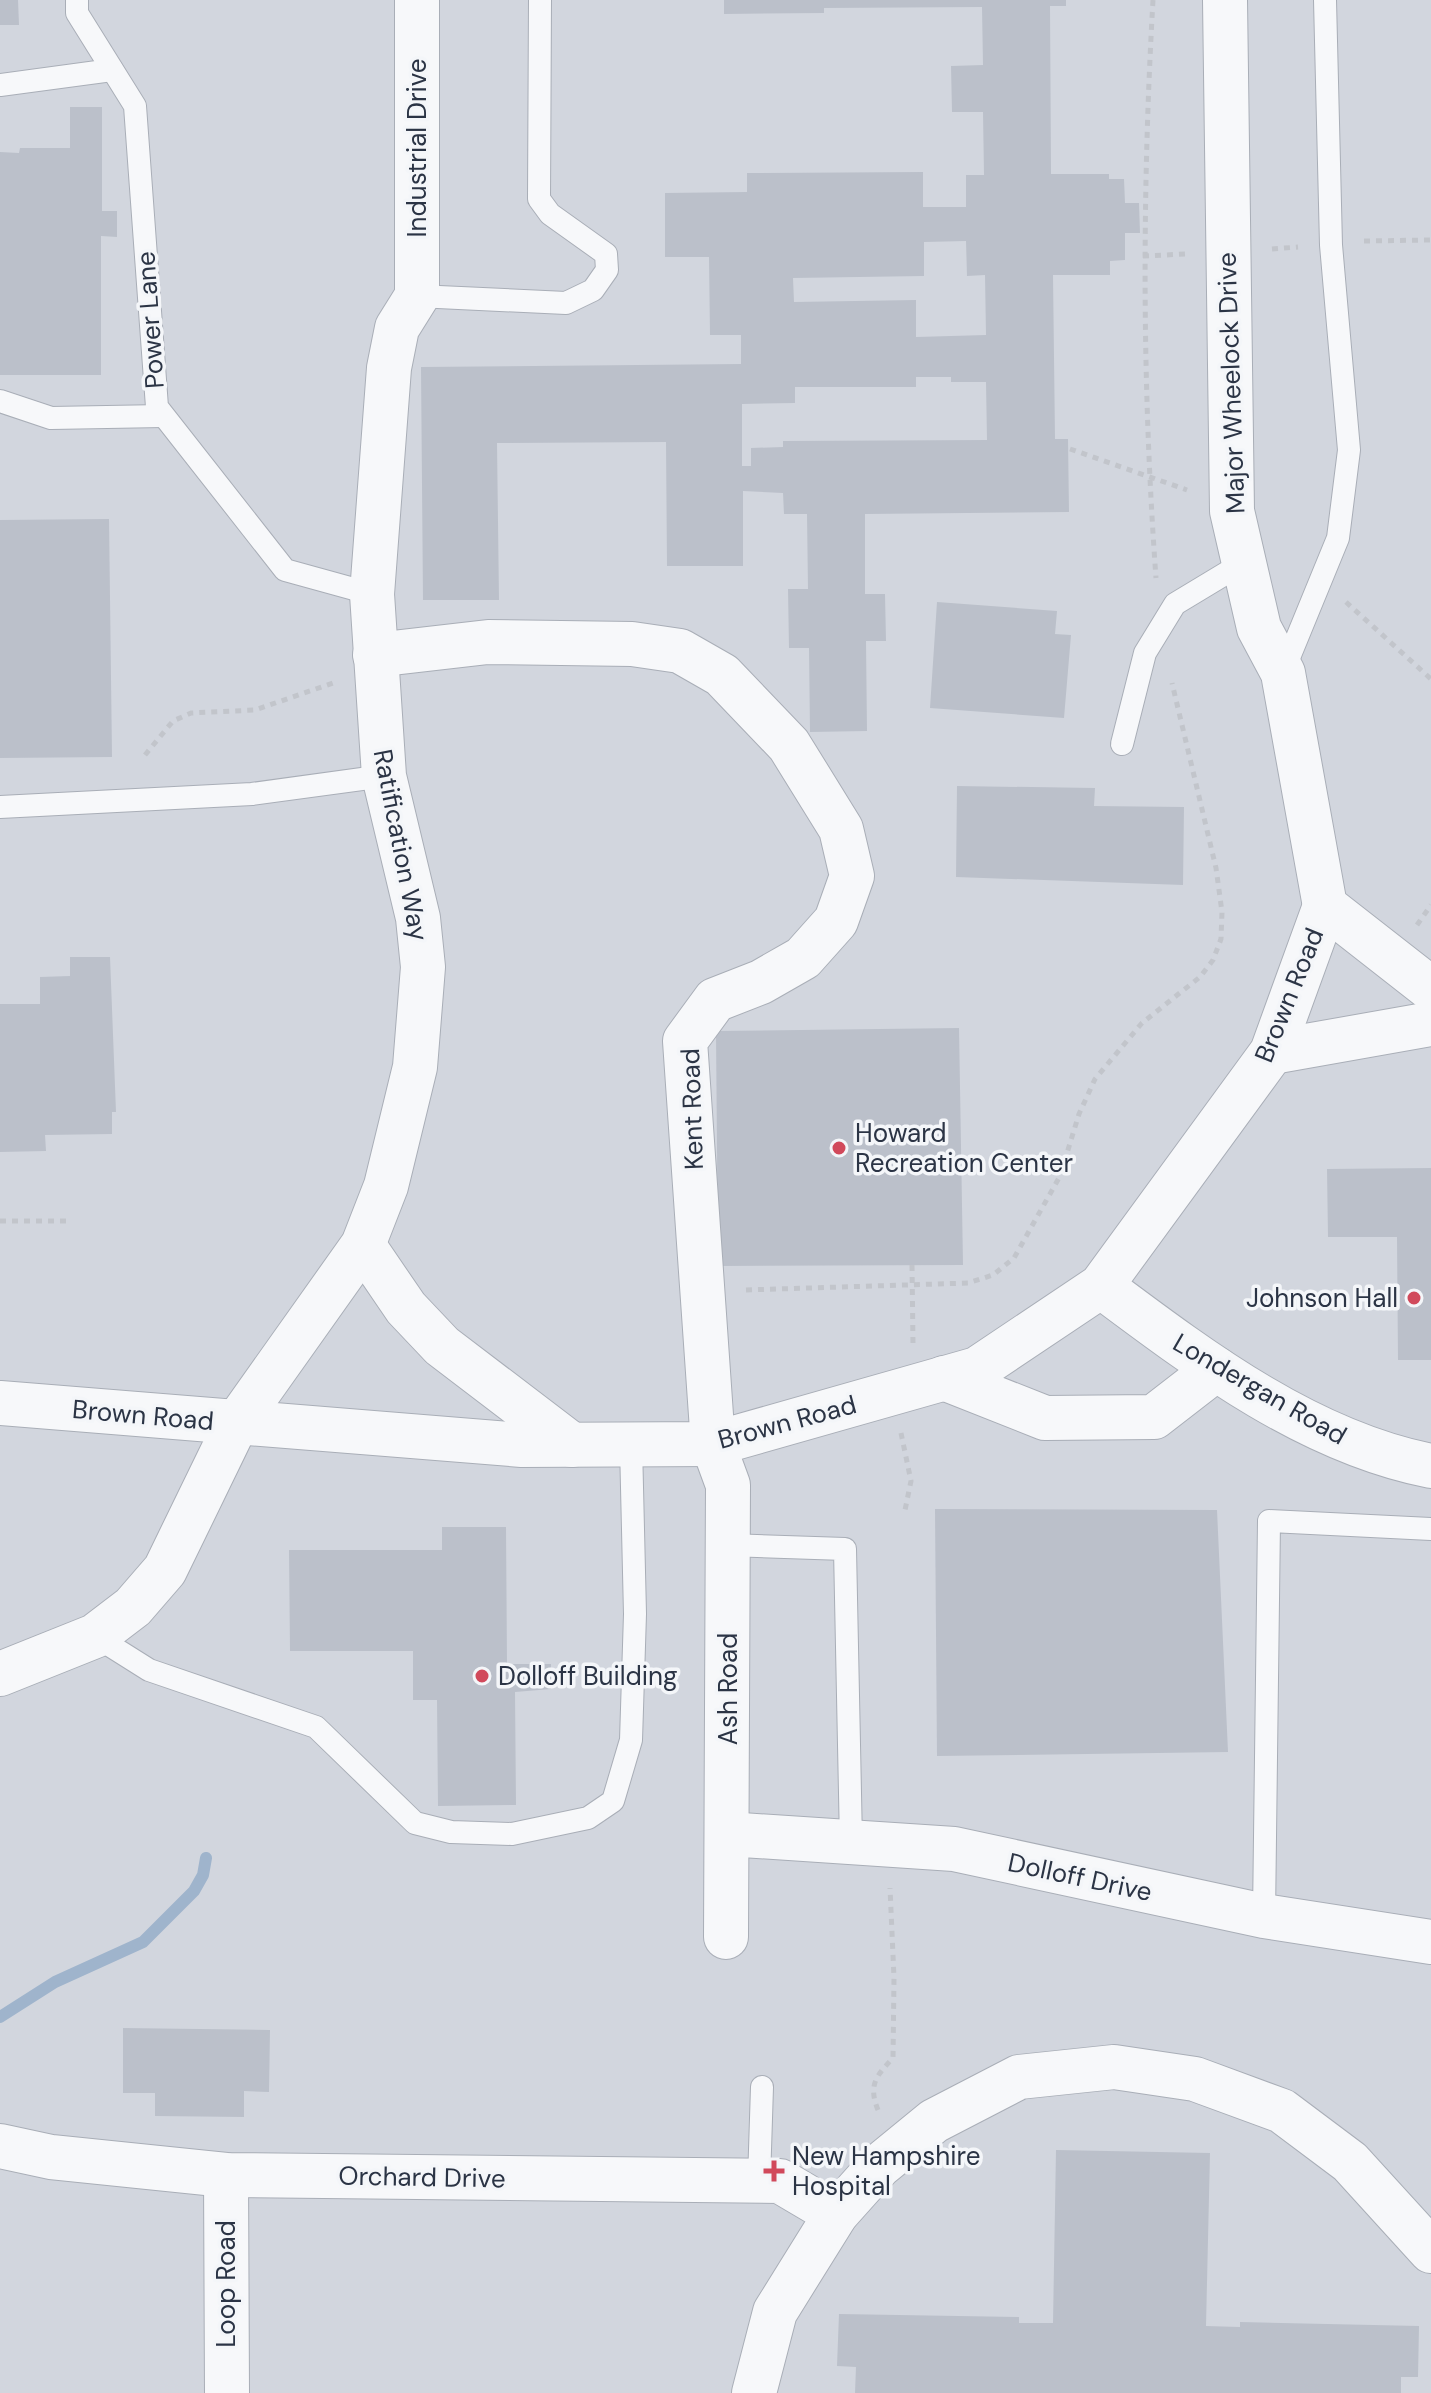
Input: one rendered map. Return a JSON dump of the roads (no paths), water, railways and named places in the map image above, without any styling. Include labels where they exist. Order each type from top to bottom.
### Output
[{"type":"street","name":"Industrial Drive","points":[[417,0],[417,296]]},
{"type":"street","name":"Major Wheelock Drive","points":[[1225,0],[1232,511],[1259,628],[1283,673],[1325,906]]},
{"type":"street","name":"Ratification Way","points":[[0,1674],[95,1636],[133,1607],[165,1570],[236,1424],[363,1245],[386,1186],[415,1067],[423,967],[418,918],[384,776],[372,594],[389,368],[397,328],[417,296]]},
{"type":"street","name":"Kent Road","points":[[375,655],[488,642],[632,644],[680,651],[722,675],[789,745],[841,829],[852,876],[836,921],[803,958],[761,982],[715,1000],[685,1041],[713,1444]]},
{"type":"street","points":[[1325,906],[1431,989]]},
{"type":"street","name":"Brown Road","points":[[0,1403],[522,1445],[713,1444],[929,1367],[977,1369],[1101,1286],[1272,1052],[1325,906]]},
{"type":"street","points":[[1272,1052],[1431,1024]]},
{"type":"street","points":[[363,1245],[406,1308],[442,1346],[572,1445]]},
{"type":"street","name":"Londergan Road","points":[[1101,1286],[1216,1369],[1341,1439],[1389,1458],[1431,1466]]},
{"type":"street","points":[[929,1367],[1045,1418],[1154,1417],[1216,1369]]},
{"type":"street","name":"Ash Road","points":[[713,1444],[728,1485],[726,1937]]},
{"type":"street","name":"Dolloff Drive","points":[[727,1834],[954,1849],[1264,1916],[1431,1942]]},
{"type":"street","points":[[754,2393],[775,2312],[836,2214],[879,2166],[934,2121],[1019,2077],[1114,2067],[1195,2079],[1282,2111],[1350,2162],[1431,2251]]},
{"type":"street","name":"Orchard Drive","points":[[0,2146],[51,2157],[226,2175],[780,2181],[836,2214]]},
{"type":"street","name":"Loop Road","points":[[226,2175],[227,2393]]},
{"type":"lane","name":"Power Lane","points":[[77,0],[77,13],[135,106],[157,407],[285,570],[372,594]]},
{"type":"lane","points":[[417,296],[566,303],[593,290],[607,270],[606,254],[584,235],[550,214],[539,199],[540,0]]},
{"type":"lane","points":[[1283,673],[1338,538],[1349,450],[1330,215],[1325,0]]},
{"type":"lane","points":[[0,85],[112,70]]},
{"type":"lane","points":[[0,401],[51,418],[163,416]]},
{"type":"lane","points":[[1122,744],[1145,653],[1175,604],[1243,563]]},
{"type":"lane","points":[[0,807],[252,794],[384,776]]},
{"type":"lane","points":[[95,1636],[149,1670],[316,1727],[415,1823],[451,1832],[512,1834],[588,1818],[613,1801],[631,1740],[635,1614],[631,1445]]},
{"type":"lane","points":[[1264,1916],[1269,1521],[1431,1529]]},
{"type":"lane","points":[[729,1545],[845,1549],[851,1842]]},
{"type":"lane","points":[[759,2181],[762,2087]]},
{"type":"waterway","points":[[0,2017],[55,1982],[143,1942],[194,1891],[203,1875],[206,1858]]},
{"type":"place","name":"Howard Recreation Center","points":[[839,1148]]},
{"type":"place","name":"Johnson Hall","points":[[1414,1298]]},
{"type":"place","name":"Dolloff Building","points":[[482,1676]]},
{"type":"place","name":"New Hampshire Hospital","points":[[774,2171]]}]
